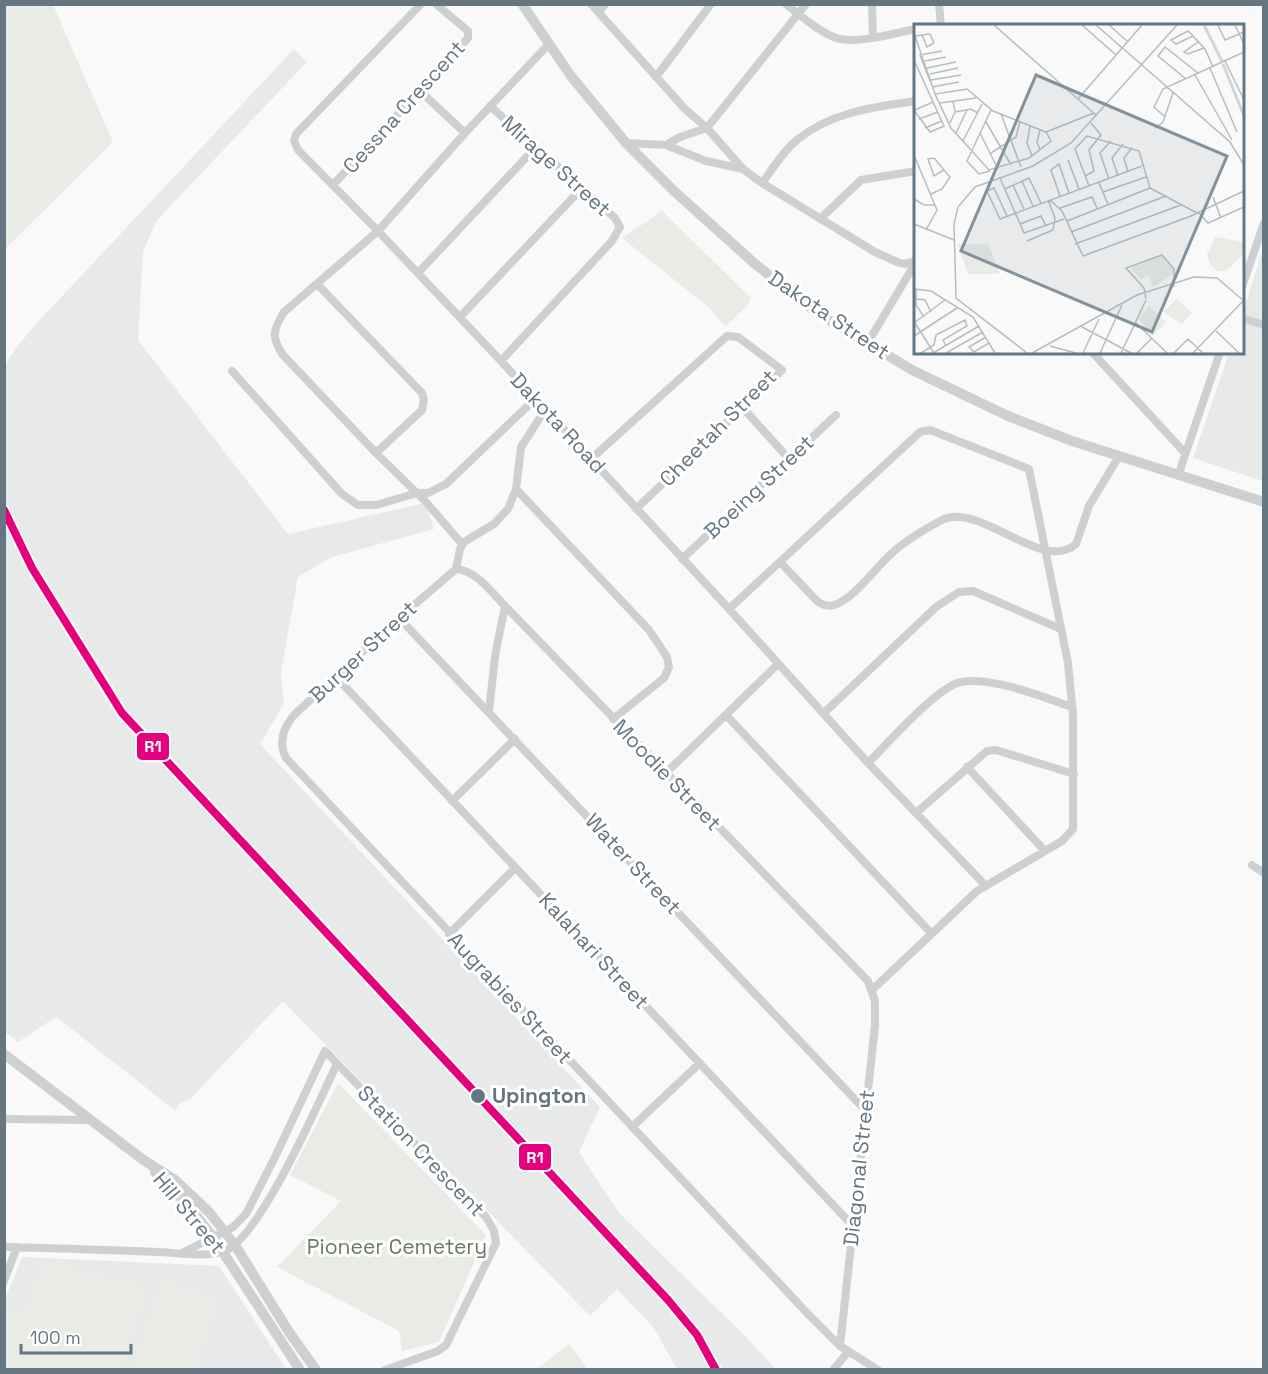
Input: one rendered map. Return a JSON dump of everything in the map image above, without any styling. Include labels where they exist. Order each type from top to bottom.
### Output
[{"type":"street","name":"Dakota Road","points":[[421,4],[296,134],[294,141],[298,150],[460,317],[868,763],[986,886]]},
{"type":"street","name":"Cessna Crescent","points":[[333,185],[469,35],[468,31],[436,4]]},
{"type":"street","name":"Dakota Street","points":[[522,4],[548,45],[626,143],[674,191],[754,263],[816,312],[928,379],[976,402],[1047,432],[1263,502]]},
{"type":"street","points":[[591,4],[685,109],[707,128],[743,169],[762,183],[891,261],[904,264],[914,261]]},
{"type":"street","points":[[598,12],[605,4]]},
{"type":"street","points":[[656,77],[711,4]]},
{"type":"street","points":[[786,4],[840,39],[873,37],[914,29]]},
{"type":"street","points":[[666,145],[687,134],[707,128],[806,4]]},
{"type":"street","points":[[872,4],[873,37]]},
{"type":"street","points":[[939,4],[940,24]]},
{"type":"street","points":[[462,544],[417,493],[283,355],[276,344],[276,325],[284,312],[378,231],[465,132],[548,45]]},
{"type":"street","points":[[419,90],[465,132]]},
{"type":"street","points":[[762,183],[797,140],[833,118],[852,111],[914,100]]},
{"type":"street","name":"Mirage Street","points":[[490,106],[582,188],[618,222],[620,227],[618,233],[501,362]]},
{"type":"street","points":[[626,143],[666,145],[706,161],[743,169]]},
{"type":"street","points":[[418,273],[535,148]]},
{"type":"street","points":[[820,219],[861,180],[914,171]]},
{"type":"street","points":[[460,317],[582,188]]},
{"type":"street","points":[[1244,281],[1263,223]]},
{"type":"street","points":[[867,344],[914,263]]},
{"type":"street","points":[[318,285],[422,393],[424,400],[422,410],[376,453]]},
{"type":"street","points":[[1244,319],[1263,325]]},
{"type":"street","name":"Cheetah Street","points":[[591,459],[727,336],[738,337],[782,370],[636,509]]},
{"type":"street","points":[[1094,354],[1185,453]]},
{"type":"street","points":[[1179,473],[1219,354]]},
{"type":"street","points":[[232,372],[311,461],[348,500],[358,505],[376,505],[417,493],[428,493],[446,484],[535,399]]},
{"type":"street","points":[[743,408],[789,459]]},
{"type":"street","points":[[456,569],[462,544],[468,538],[494,524],[508,509],[516,489],[521,447],[545,410]]},
{"type":"street","name":"Boeing Street","points":[[682,559],[836,415]]},
{"type":"street","points":[[729,609],[915,435],[925,430],[1029,469],[1068,663],[1072,707],[1073,829],[1062,842],[986,886],[961,906],[872,990]]},
{"type":"street","points":[[780,562],[817,601],[828,606],[849,596],[896,549],[948,518],[963,517],[1046,550],[1064,551],[1076,544],[1092,501],[1119,456]]},
{"type":"street","points":[[516,489],[649,630],[667,657],[669,667],[664,678],[613,719]]},
{"type":"street","name":"Moodie Street","points":[[456,569],[471,573],[505,606],[856,967],[868,981],[872,990]]},
{"type":"street","name":"Burger Street","points":[[282,743],[284,731],[291,718],[399,618],[456,569]]},
{"type":"street","points":[[824,713],[936,608],[959,592],[973,591],[1061,629]]},
{"type":"street","points":[[489,712],[495,657],[505,606]]},
{"type":"street","name":"Water Street","points":[[399,618],[866,1111]]},
{"type":"street","points":[[666,774],[778,664]]},
{"type":"street","name":"Kalahari Street","points":[[336,677],[852,1224]]},
{"type":"street","points":[[868,763],[933,700],[948,687],[960,682],[984,683],[1019,689],[1072,707]]},
{"type":"street","points":[[726,716],[931,933]]},
{"type":"street","points":[[452,801],[515,739]]},
{"type":"street","name":"Augrabies Street","points":[[282,743],[284,753],[296,770],[840,1346],[878,1370]]},
{"type":"street","points":[[916,813],[987,752],[996,750],[1074,774]]},
{"type":"street","points":[[967,768],[1045,851]]},
{"type":"street","points":[[1252,865],[1263,873]]},
{"type":"street","points":[[449,934],[515,868]]},
{"type":"street","name":"Diagonal Street","points":[[840,1346],[875,1026],[872,990]]},
{"type":"street","name":"Station Crescent","points":[[182,1253],[225,1231],[241,1221],[246,1214],[325,1051],[486,1217],[496,1237],[491,1254],[446,1345],[438,1351],[385,1370]]},
{"type":"street","points":[[4,1054],[147,1163]]},
{"type":"street","points":[[632,1127],[700,1063]]},
{"type":"street","name":"Station Crescent","points":[[224,1252],[247,1233],[276,1185],[338,1064]]},
{"type":"street","points":[[4,1119],[91,1120]]},
{"type":"street","name":"Hill Street","points":[[147,1163],[164,1172],[187,1190],[225,1231],[316,1370]]},
{"type":"street","name":"Hill Street","points":[[147,1163],[191,1209],[213,1237],[300,1370]]},
{"type":"street","points":[[4,1246],[182,1253],[224,1252]]},
{"type":"street","points":[[4,1281],[17,1247]]},
{"type":"street","points":[[833,1370],[848,1352]]},
{"type":"shaded area","points":[[294,49],[307,62],[157,220],[143,251],[138,340],[288,534],[425,503],[434,529],[332,557],[298,577],[281,672],[284,704],[260,744],[600,1107],[579,1152],[605,1192],[621,1215],[776,1369],[677,1369],[654,1328],[617,1289],[590,1316],[283,1001],[191,1098],[179,1104],[176,1111],[56,1017],[18,1042],[5,1032],[4,366],[36,324]]},
{"type":"shaded area","points":[[1263,249],[1263,481],[1193,458],[1229,354],[1244,354],[1244,309]]},
{"type":"shaded area","points":[[22,1257],[219,1266],[286,1369],[5,1369],[4,1302]]},
{"type":"green space","points":[[5,4],[53,5],[113,142],[5,249]]},
{"type":"green space","points":[[662,211],[751,298],[746,307],[725,327],[712,310],[622,238]]},
{"type":"green space","name":"Pioneer Cemetery","points":[[338,1083],[486,1235],[439,1342],[402,1351],[399,1331],[277,1267],[341,1201],[290,1175]]},
{"type":"green space","points":[[43,1262],[149,1286],[121,1369],[5,1369],[5,1319],[8,1310],[23,1316]]},
{"type":"green space","points":[[163,1279],[220,1299],[195,1369],[130,1369]]},
{"type":"green space","points":[[569,1344],[588,1369],[537,1369]]},
{"type":"transit line","name":"R1","points":[[4,510],[32,568],[122,713],[668,1300],[697,1335],[716,1370]]},
{"type":"place","name":"Upington","points":[[478,1096]]}]
